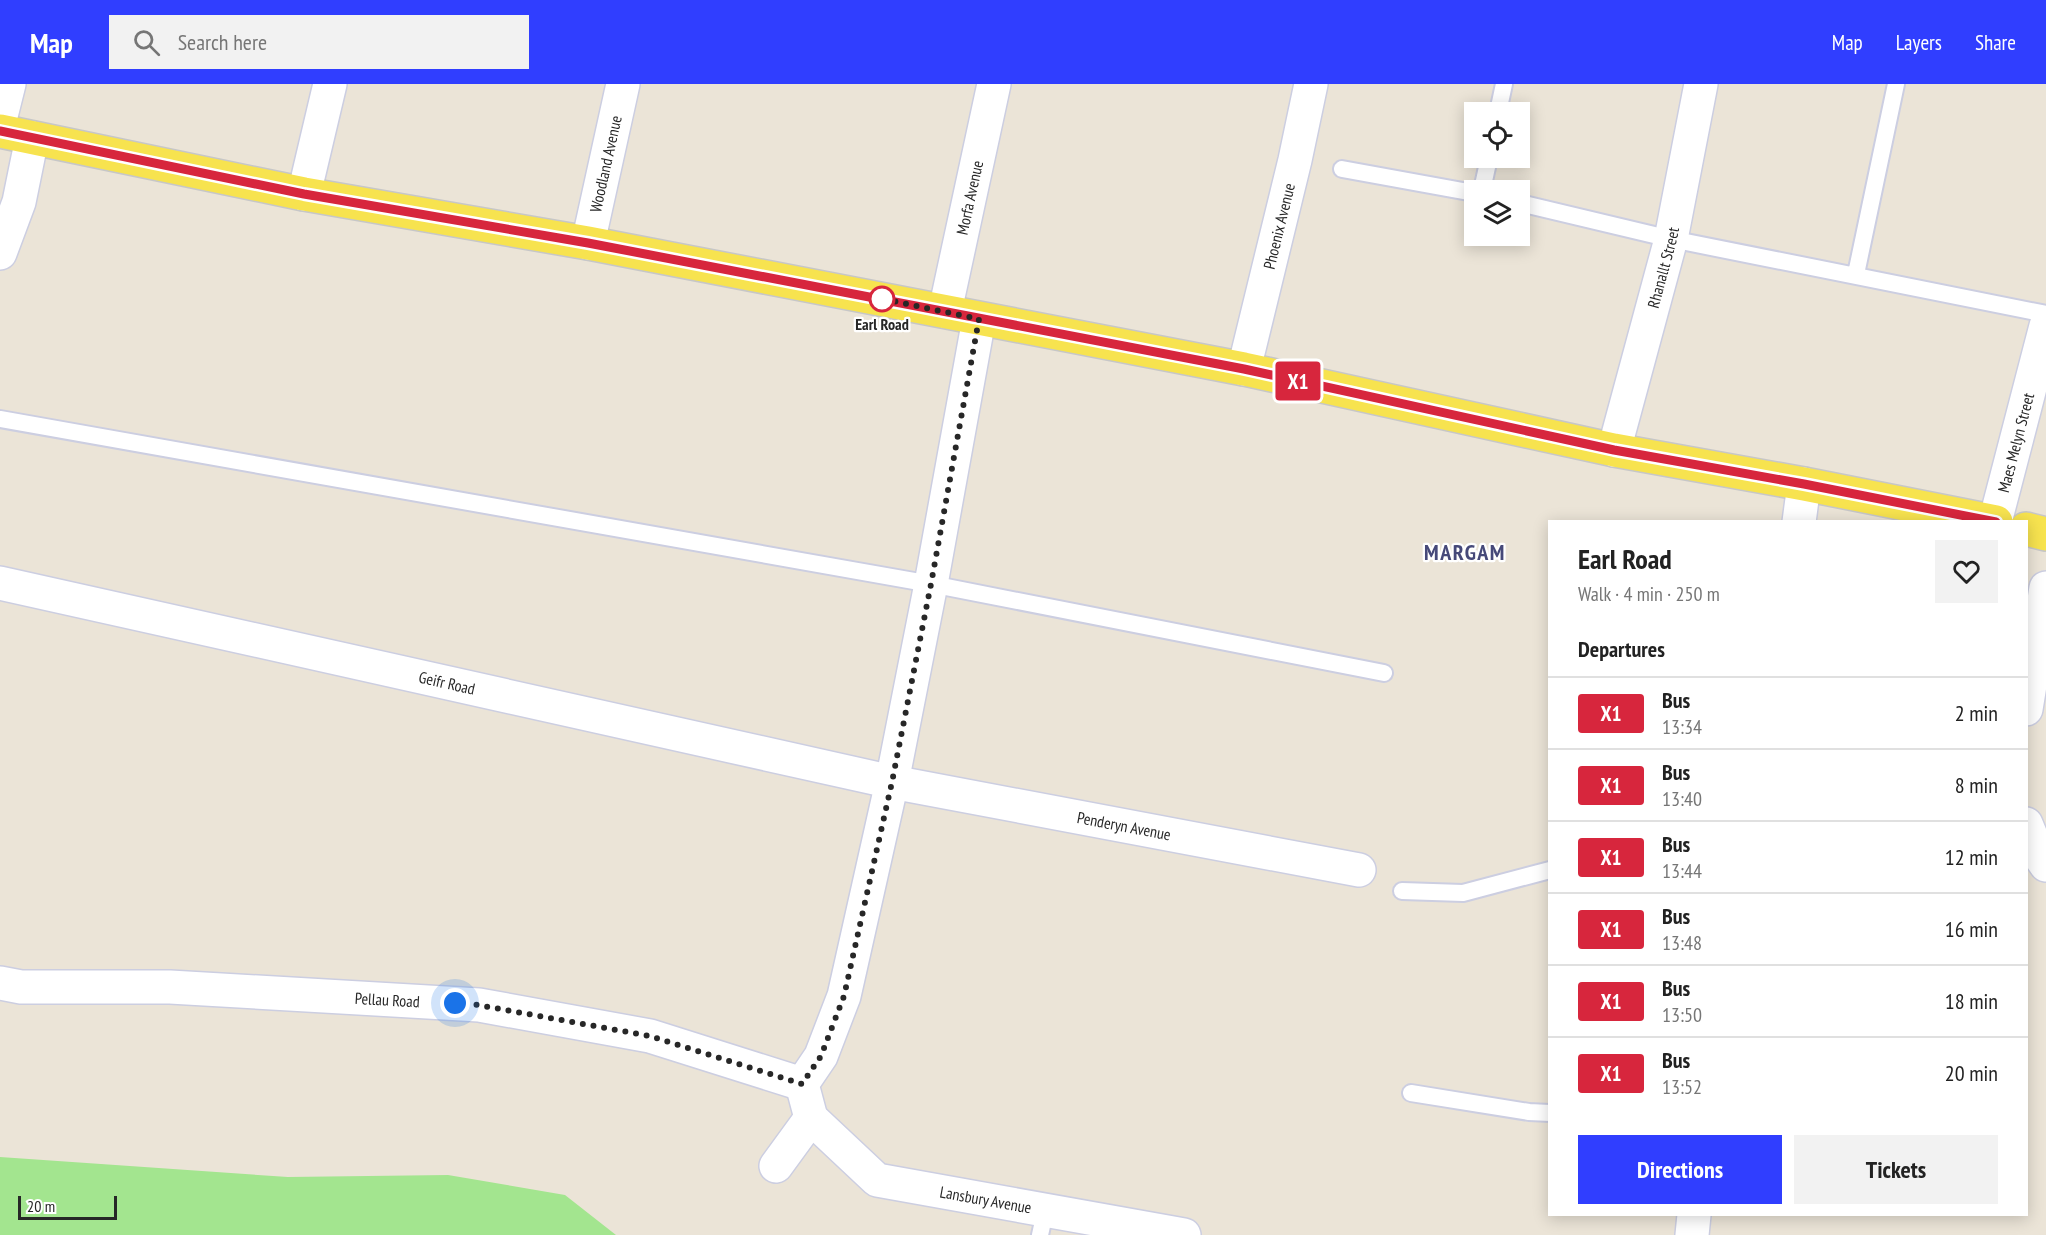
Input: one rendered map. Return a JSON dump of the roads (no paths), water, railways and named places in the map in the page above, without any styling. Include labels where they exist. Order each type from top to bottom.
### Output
[{"type":"main road","points":[[0,131],[304,194],[588,243],[1244,369],[1614,450],[1804,484],[1985,520]]},
{"type":"main road","points":[[2028,530],[2046,534]]},
{"type":"street","points":[[0,120],[9,84]]},
{"type":"street","points":[[304,194],[330,84]]},
{"type":"street","name":"Woodland Avenue","points":[[588,243],[623,84]]},
{"type":"street","name":"Morfa Avenue","points":[[945,311],[994,84]]},
{"type":"street","name":"Phoenix Avenue","points":[[1244,369],[1295,160],[1311,84]]},
{"type":"street","name":"Rhanallt Street","points":[[1614,450],[1671,238],[1701,84]]},
{"type":"street","points":[[0,253],[19,202],[32,138]]},
{"type":"street","points":[[776,1166],[811,1118],[802,1084],[821,1056],[844,996],[892,782],[979,319]]},
{"type":"street","name":"Maes Melyn Street","points":[[1996,520],[2046,326]]},
{"type":"street","points":[[1799,520],[1804,484]]},
{"type":"street","name":"Geifr Road","points":[[0,583],[892,782]]},
{"type":"street","points":[[2028,696],[2046,588]]},
{"type":"street","name":"Penderyn Avenue","points":[[892,782],[1359,870]]},
{"type":"street","points":[[2028,829],[2038,855],[2046,865]]},
{"type":"street","name":"Pellau Road","points":[[0,983],[21,987],[170,987],[478,1005],[650,1036],[802,1084]]},
{"type":"street","name":"Lansbury Avenue","points":[[811,1118],[877,1180],[1042,1223],[1184,1235]]},
{"type":"street","points":[[1692,1235],[1694,1216]]},
{"type":"lane","points":[[1500,102],[1504,84]]},
{"type":"lane","points":[[1856,274],[1896,84]]},
{"type":"lane","points":[[1342,169],[1464,191]]},
{"type":"lane","points":[[1530,205],[1671,238],[2046,314]]},
{"type":"lane","points":[[0,419],[931,584],[1384,673]]},
{"type":"lane","points":[[1402,891],[1463,893],[1548,871]]},
{"type":"lane","points":[[1411,1093],[1529,1112],[1548,1113]]},
{"type":"place","name":"Earl Road","points":[[882,299]]},
{"type":"district","name":"MARGAM","points":[[1465,552]]}]
